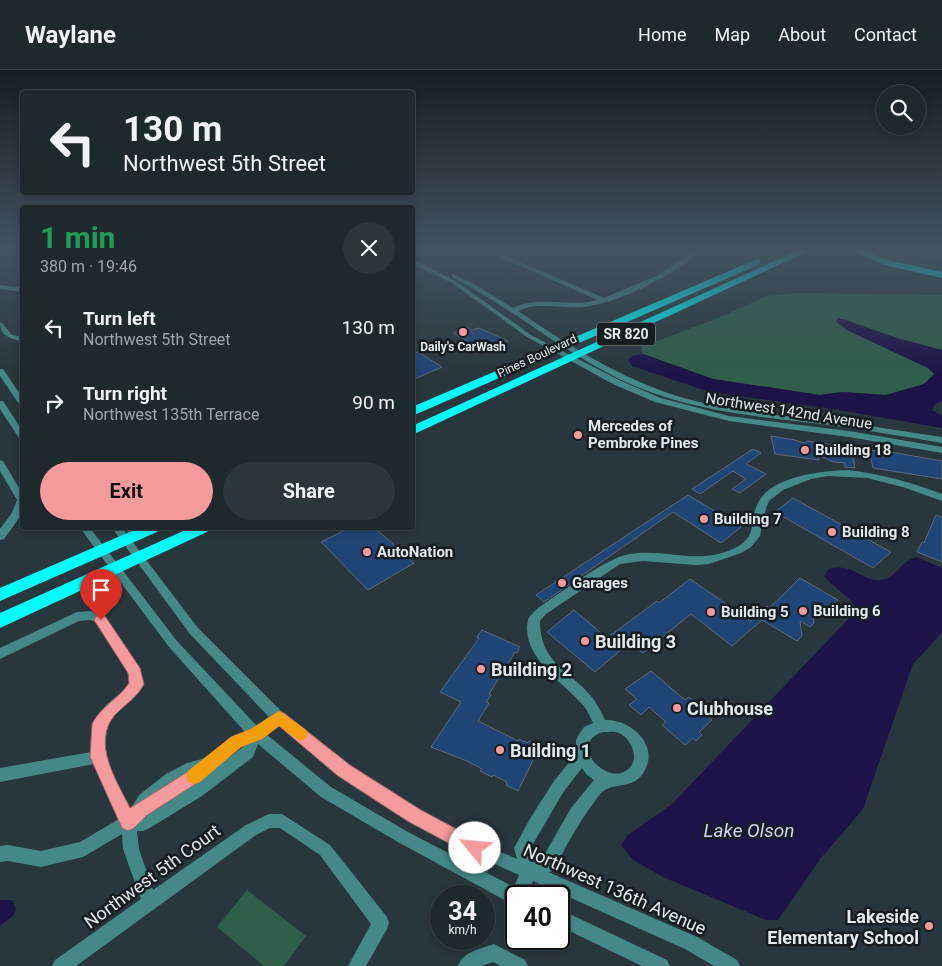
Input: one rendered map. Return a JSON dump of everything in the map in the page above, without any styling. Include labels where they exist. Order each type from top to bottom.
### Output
[{"type":"highway","name":"Pines Boulevard","points":[[415,411],[693,290]]},
{"type":"highway","name":"Pines Boulevard","points":[[415,430],[720,290]]},
{"type":"highway","points":[[415,419],[426,406]]},
{"type":"highway","points":[[0,595],[101,550],[121,533],[140,530]]},
{"type":"highway","points":[[0,620],[198,530]]},
{"type":"street","points":[[465,290],[515,327],[560,348]]},
{"type":"street","points":[[481,290],[501,302],[560,348]]},
{"type":"street","points":[[580,290],[606,301]]},
{"type":"street","points":[[513,311],[526,304],[584,305],[606,301],[629,290]]},
{"type":"street","points":[[501,302],[541,301],[551,304]]},
{"type":"street","points":[[495,311],[502,308],[501,302]]},
{"type":"street","points":[[0,324],[10,336],[20,338]]},
{"type":"street","name":"Northwest 142nd Avenue","points":[[560,348],[642,386],[696,403],[730,411],[863,427],[942,440]]},
{"type":"street","name":"Northwest 142nd Avenue","points":[[560,348],[618,382],[658,400],[693,410],[765,424],[850,434],[942,450]]},
{"type":"street","points":[[0,371],[20,399]]},
{"type":"street","points":[[0,403],[20,433]]},
{"type":"street","points":[[0,463],[20,497]]},
{"type":"street","points":[[601,726],[586,699],[546,663],[535,639],[534,620],[542,611],[617,561],[625,558],[712,560],[745,548],[757,533],[760,508],[764,501],[775,491],[801,478],[826,474],[866,475],[910,486],[942,498]]},
{"type":"street","points":[[0,536],[17,514],[20,506]]},
{"type":"street","points":[[86,530],[173,644],[256,734],[326,792],[403,837],[505,891]]},
{"type":"street","name":"Northwest 136th Avenue","points":[[121,533],[194,631],[279,718],[344,770],[415,816],[475,848],[691,943],[730,966]]},
{"type":"street","points":[[0,654],[77,617],[91,615],[101,620],[134,672],[136,684],[130,693],[111,709],[100,724],[98,757],[128,822],[131,849],[150,903]]},
{"type":"street","points":[[128,822],[143,824],[236,742],[256,734],[279,718]]},
{"type":"street","points":[[529,872],[547,865],[576,813],[600,784],[619,780],[628,778],[636,772],[640,765],[642,756],[640,747],[628,732],[619,727],[601,726],[591,729],[585,735],[581,748],[582,756],[590,770],[599,776],[619,780]]},
{"type":"street","points":[[0,854],[8,853],[41,859],[83,849],[128,822],[140,810],[172,799],[213,780],[248,752],[256,734]]},
{"type":"street","points":[[523,885],[529,872],[522,848],[559,786],[582,756]]},
{"type":"street","points":[[0,775],[98,757]]},
{"type":"street","points":[[140,810],[139,807],[144,798],[171,780],[193,766],[201,763],[210,764]]},
{"type":"street","name":"Northwest 5th Court","points":[[61,966],[251,830],[269,822],[282,821],[325,850],[381,922],[357,966]]},
{"type":"street","points":[[570,922],[661,966]]},
{"type":"street","points":[[470,963],[494,953],[519,966]]},
{"type":"green space","points":[[797,293],[942,295],[942,350],[900,339],[847,320],[838,318],[836,321],[849,331],[929,368],[935,374],[924,384],[886,395],[842,392],[820,395],[713,379],[643,354],[641,347],[723,316],[767,296]]},
{"type":"green space","points":[[247,890],[306,936],[284,966],[264,966],[217,927]]},
{"type":"water","points":[[838,318],[900,339],[942,350],[942,401],[935,404],[932,410],[942,416],[942,428],[833,409],[710,392],[632,366],[628,360],[633,356],[643,354],[713,379],[820,395],[842,392],[886,395],[924,384],[934,374],[928,368],[849,331],[836,322]]},
{"type":"water","name":"Lake Olson","points":[[916,557],[942,568],[942,633],[913,664],[863,809],[821,858],[778,920],[766,920],[663,877],[633,860],[621,845],[628,835],[671,805],[856,611],[852,602],[824,576],[829,569],[845,568],[868,579],[881,580],[889,577],[907,561]]},
{"type":"water","points":[[0,900],[12,900],[16,909],[13,916],[0,926]]},
{"type":"building","points":[[467,327],[472,330],[479,328],[508,341],[479,353],[472,348],[476,346],[453,333]]},
{"type":"building","points":[[418,352],[442,367],[415,379],[415,353]]},
{"type":"building","name":"Building 18","points":[[771,436],[804,443],[807,441],[815,442],[816,448],[823,443],[852,450],[855,468],[845,467],[845,463],[833,462],[818,455],[819,460],[775,454]]},
{"type":"building","points":[[753,449],[761,453],[746,464],[766,474],[740,493],[732,489],[746,479],[733,471],[700,494],[692,489]]},
{"type":"building","points":[[869,450],[942,461],[942,479],[873,468]]},
{"type":"building","points":[[688,495],[741,527],[721,543],[673,512],[544,602],[536,595]]},
{"type":"building","name":"Building 8","points":[[793,498],[891,552],[873,568],[775,512]]},
{"type":"building","points":[[936,515],[942,517],[942,562],[917,552],[922,542],[924,543]]},
{"type":"building","name":"AutoNation","points":[[345,530],[377,530],[414,563],[368,590],[321,542]]},
{"type":"building","points":[[800,578],[838,600],[823,616],[813,617],[814,623],[810,627],[800,621],[802,636],[797,641],[762,620],[732,646],[691,614],[643,653],[629,643],[595,672],[547,632],[574,610],[607,638],[657,601],[659,603],[690,579],[751,621],[767,606],[769,608]]},
{"type":"building","points":[[482,630],[520,647],[489,694],[491,695],[486,702],[489,703],[478,721],[518,741],[519,739],[528,743],[529,741],[540,746],[518,791],[506,785],[507,782],[480,771],[482,769],[467,761],[431,747],[461,702],[440,692],[475,644]]},
{"type":"building","name":"Clubhouse","points":[[651,671],[685,700],[689,697],[704,709],[702,712],[712,720],[699,732],[702,735],[696,741],[693,738],[685,745],[662,725],[666,722],[649,707],[641,715],[629,705],[637,699],[625,689]]},
{"type":"slow traffic","points":[[194,776],[236,742],[256,734],[279,718],[300,734]]},
{"type":"place","name":"Daily's CarWash","points":[[463,332]]},
{"type":"place","name":"Mercedes of Pembroke Pines","points":[[578,435]]},
{"type":"place","name":"Building 18","points":[[805,450]]},
{"type":"place","name":"Building 7","points":[[704,519]]},
{"type":"place","name":"Building 8","points":[[832,532]]},
{"type":"place","name":"AutoNation","points":[[367,552]]},
{"type":"place","name":"Garages","points":[[562,583]]},
{"type":"place","name":"Building 6","points":[[803,611]]},
{"type":"place","name":"Building 5","points":[[711,612]]},
{"type":"place","name":"Building 3","points":[[585,641]]},
{"type":"place","name":"Building 2","points":[[481,669]]},
{"type":"place","name":"Clubhouse","points":[[677,708]]},
{"type":"place","name":"Building 1","points":[[500,750]]},
{"type":"place","name":"Lakeside Elementary School","points":[[929,926]]},
{"type":"route","points":[[101,620],[134,672],[136,684],[130,693],[111,709],[100,724],[98,757],[128,822],[140,810],[194,776],[236,742],[256,734],[279,718],[344,770],[415,816],[475,848]]}]
